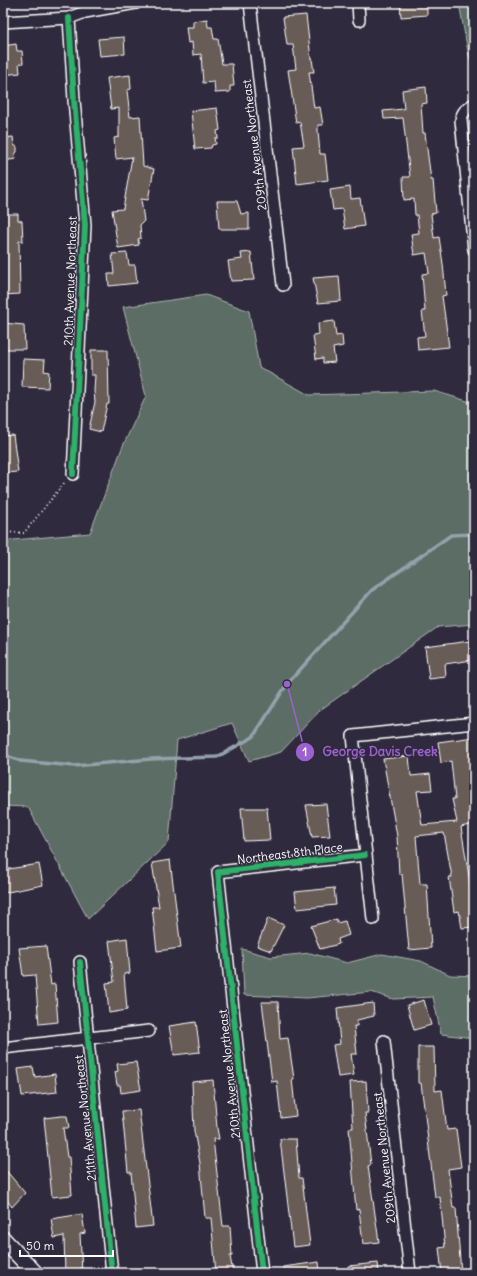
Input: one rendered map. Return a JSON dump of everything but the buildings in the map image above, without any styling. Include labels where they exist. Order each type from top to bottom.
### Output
[{"type":"street","points":[[3,22],[69,18],[85,12],[136,3]]},
{"type":"street","name":"209th Avenue Northeast","points":[[250,3],[283,285]]},
{"type":"street","points":[[358,3],[359,20]]},
{"type":"street","name":"210th Avenue Northeast","points":[[69,18],[74,100],[85,225],[73,474]]},
{"type":"street","points":[[474,104],[468,107],[462,114],[461,131],[474,250]]},
{"type":"street","points":[[373,919],[353,736],[474,723]]},
{"type":"street","name":"Northeast 8th Place","points":[[218,872],[365,855]]},
{"type":"street","name":"210th Avenue Northeast","points":[[218,872],[262,1273]]},
{"type":"street","name":"211th Avenue Northeast","points":[[80,962],[112,1273]]},
{"type":"street","points":[[3,1048],[148,1031]]},
{"type":"street","name":"209th Avenue Northeast","points":[[384,1041],[410,1273]]},
{"type":"street","points":[[3,1240],[35,1273]]},
{"type":"path","points":[[3,532],[24,533],[73,474]]},
{"type":"green space","points":[[459,3],[474,3],[474,71],[468,52]]},
{"type":"green space","points":[[206,295],[249,311],[259,367],[309,395],[434,391],[474,403],[474,624],[438,627],[320,710],[281,752],[249,761],[232,723],[177,740],[169,842],[88,919],[28,807],[3,806],[3,541],[90,533],[122,448],[146,396],[123,307]]},
{"type":"green space","points":[[242,949],[271,957],[310,953],[347,963],[382,954],[421,961],[450,975],[474,976],[474,1038],[441,1034],[433,997],[393,999],[371,992],[307,998],[244,995]]},
{"type":"waterway","points":[[3,754],[20,761],[74,766],[151,759],[217,757],[253,737],[287,684],[372,590],[451,535],[474,534]]},
{"type":"cycle path","points":[[69,18],[74,100],[85,225],[73,474]]},
{"type":"cycle path","points":[[262,1273],[218,872],[365,855]]},
{"type":"cycle path","points":[[80,962],[112,1273]]},
{"type":"place","name":"George Davis Creek","points":[[287,684]]}]
